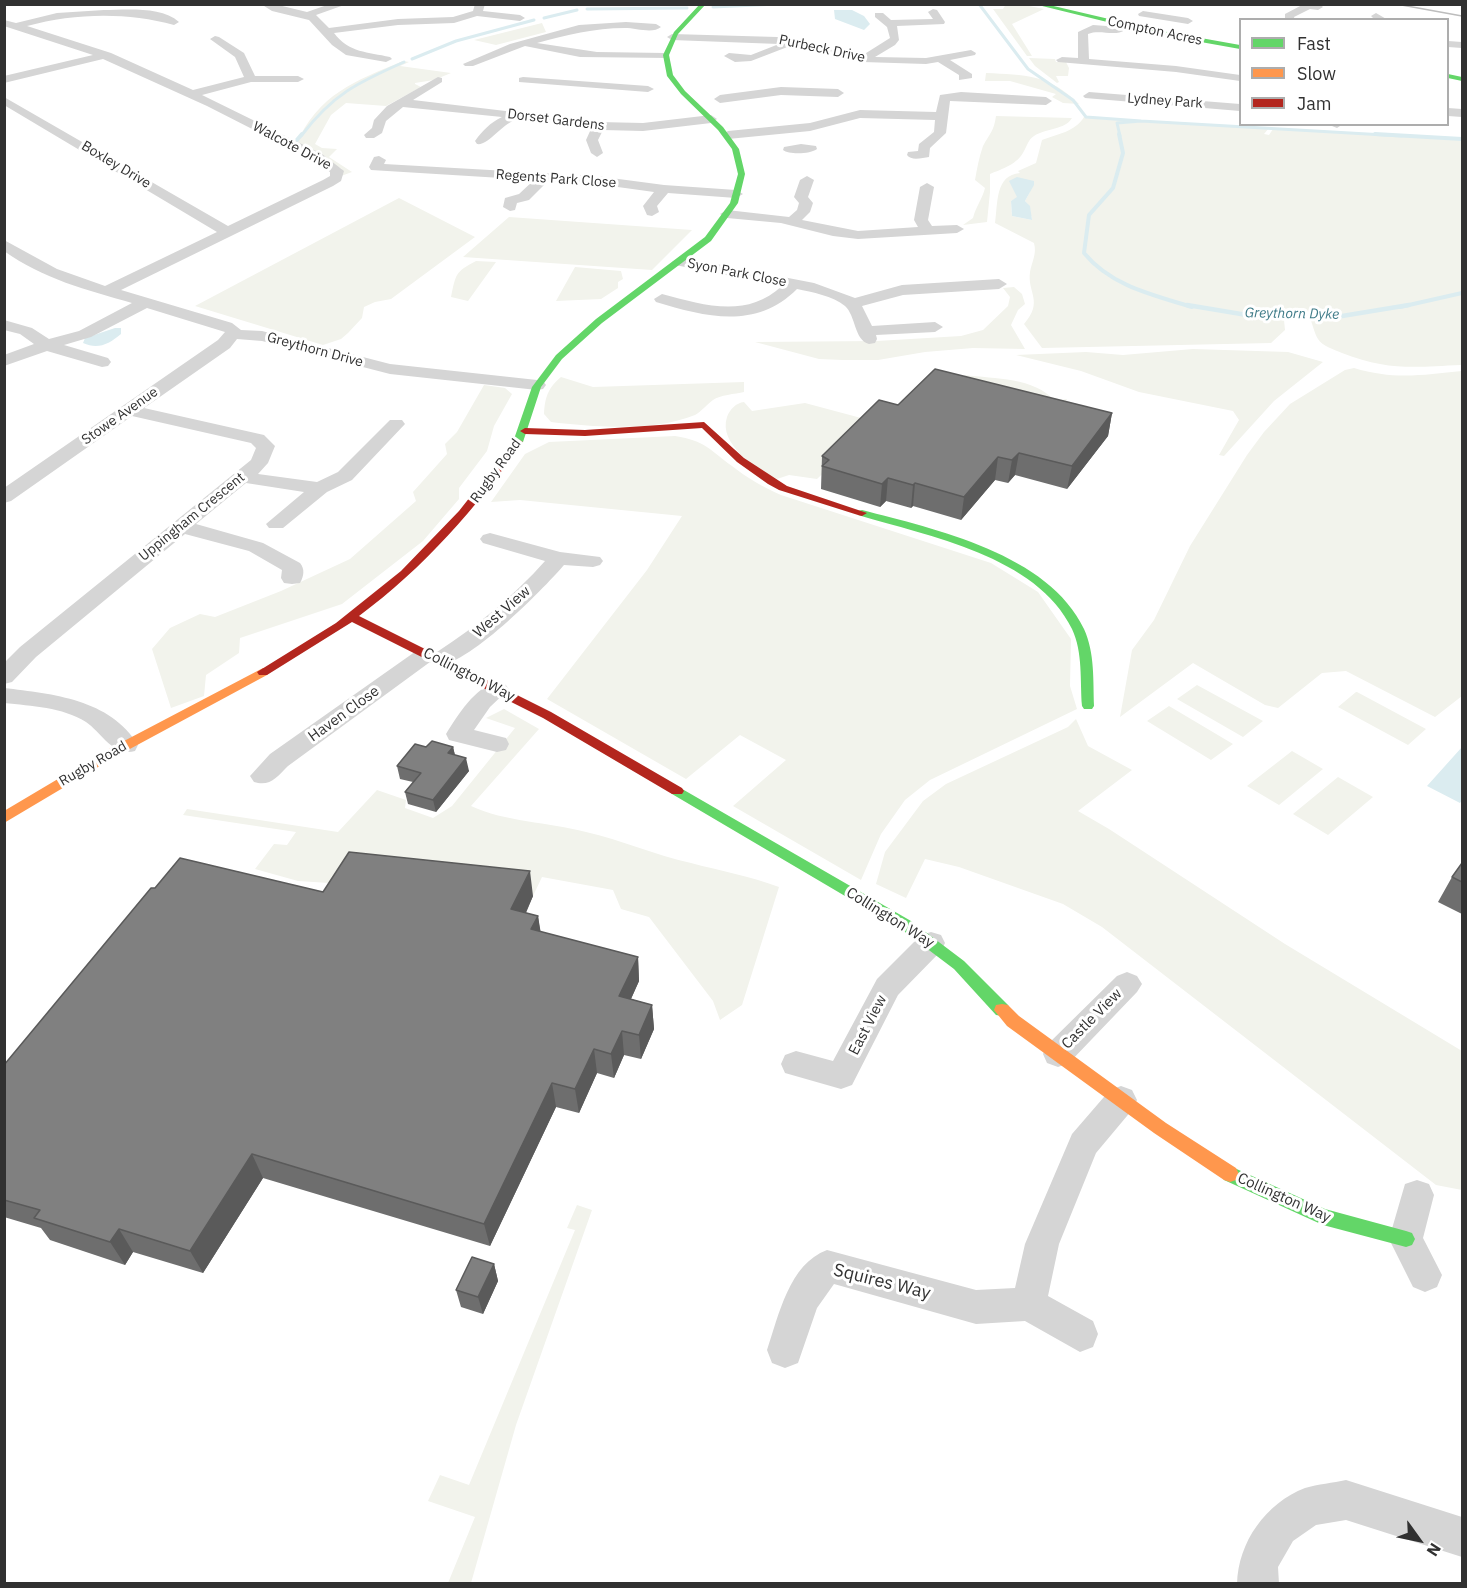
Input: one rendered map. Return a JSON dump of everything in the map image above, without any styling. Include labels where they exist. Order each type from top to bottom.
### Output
[{"type":"street","points":[[266,4],[280,11],[307,15],[321,22],[340,48],[383,57]]},
{"type":"street","points":[[307,15],[342,4]]},
{"type":"street","points":[[526,43],[552,51],[606,56],[665,56],[672,37],[704,4]]},
{"type":"street","name":"Compton Acres","points":[[1036,4],[1119,27],[1239,47]]},
{"type":"street","points":[[1290,18],[1289,16],[1311,6]]},
{"type":"street","points":[[1084,62],[1083,32],[1093,28],[1119,27],[1141,7],[1188,21]]},
{"type":"street","points":[[328,31],[398,22],[454,20],[478,9],[520,18]]},
{"type":"street","points":[[10,24],[64,10],[160,15],[169,22]]},
{"type":"street","points":[[933,12],[940,23]]},
{"type":"street","points":[[863,58],[891,43],[895,38],[896,33],[890,23],[879,15]]},
{"type":"street","points":[[890,23],[953,21]]},
{"type":"street","points":[[431,34],[435,22]]},
{"type":"street","name":"Walcote Drive","points":[[10,24],[102,53],[192,93],[337,171],[336,178],[328,183],[107,291]]},
{"type":"street","points":[[469,64],[493,58],[526,43],[595,25],[656,27]]},
{"type":"street","name":"Purbeck Drive","points":[[672,37],[749,33],[863,58],[895,62],[940,59],[971,53]]},
{"type":"street","points":[[216,39],[240,54],[250,79]]},
{"type":"street","points":[[730,59],[769,53],[791,42]]},
{"type":"street","points":[[4,73],[102,53]]},
{"type":"street","points":[[4,80],[102,53]]},
{"type":"street","points":[[540,80],[575,53]]},
{"type":"street","name":"Rugby Road","points":[[4,818],[126,745],[270,670],[353,618],[419,563],[471,507],[525,431],[527,411],[537,385],[563,355],[591,330],[709,238],[727,214],[736,194],[741,166],[728,135],[683,92],[670,75],[665,56]]},
{"type":"street","points":[[1203,72],[1216,57]]},
{"type":"street","points":[[940,59],[970,77]]},
{"type":"street","points":[[1062,60],[1203,72],[1239,78]]},
{"type":"street","points":[[192,93],[250,79],[298,79]]},
{"type":"street","points":[[523,80],[648,89]]},
{"type":"street","points":[[841,80],[837,108],[851,115]]},
{"type":"street","points":[[380,132],[380,120],[429,83]]},
{"type":"street","points":[[726,97],[781,91],[838,93]]},
{"type":"street","points":[[913,155],[924,154],[924,147],[940,134],[942,102],[950,96],[1046,101]]},
{"type":"street","name":"Lydney Park","points":[[1088,98],[1214,104],[1239,108]]},
{"type":"street","name":"Boxley Drive","points":[[4,99],[227,232]]},
{"type":"street","name":"Dorset Gardens","points":[[402,103],[598,126],[643,127],[711,119]]},
{"type":"street","points":[[728,135],[810,127],[851,115],[873,113],[941,116]]},
{"type":"street","points":[[503,137],[483,138],[493,127],[516,115]]},
{"type":"street","points":[[597,153],[592,140],[598,126]]},
{"type":"street","points":[[790,130],[800,149]]},
{"type":"street","name":"Regents Park Close","points":[[375,166],[596,180],[664,189],[736,194]]},
{"type":"street","points":[[510,207],[510,201],[524,197],[545,177]]},
{"type":"street","points":[[792,221],[805,207],[806,203],[801,197],[807,180]]},
{"type":"street","points":[[927,187],[921,220],[928,231]]},
{"type":"street","points":[[652,212],[650,206],[664,189]]},
{"type":"street","points":[[727,214],[792,221],[845,234],[877,235],[957,229]]},
{"type":"street","name":"Greythorn Drive","points":[[4,244],[46,271],[226,326],[232,330],[233,334],[275,339],[383,368],[537,385]]},
{"type":"street","name":"Syon Park Close","points":[[680,262],[831,293],[852,304]]},
{"type":"street","name":"Syon Park Close","points":[[668,298],[710,311],[747,310],[773,301],[794,284]]},
{"type":"street","points":[[922,310],[932,327],[867,335],[858,311],[852,304],[902,290],[963,290],[999,284]]},
{"type":"street","points":[[4,361],[46,345],[85,334],[147,302]]},
{"type":"street","points":[[4,325],[26,331],[46,345],[102,362]]},
{"type":"street","name":"Stowe Avenue","points":[[4,497],[224,344],[233,334]]},
{"type":"street","name":"Uppingham Crescent","points":[[4,677],[28,652],[259,463],[264,454],[266,446],[257,439],[129,410]]},
{"type":"street","points":[[276,524],[320,488],[345,476],[396,424]]},
{"type":"street","points":[[525,431],[585,433],[704,425],[730,454],[757,475],[783,488],[994,555],[1026,572],[1047,587],[1064,604],[1076,622],[1082,637],[1087,673],[1088,706]]},
{"type":"street","points":[[241,477],[320,488]]},
{"type":"street","points":[[180,526],[256,547],[293,567],[292,578]]},
{"type":"street","points":[[490,539],[559,558],[593,561]]},
{"type":"street","name":"West View","points":[[434,657],[499,615],[559,558]]},
{"type":"street","name":"Collington Way","points":[[353,618],[547,715],[906,925],[959,964],[1013,1021],[1120,1100],[1226,1172],[1323,1217],[1406,1239]]},
{"type":"street","name":"Haven Close","points":[[263,776],[279,760],[434,657]]},
{"type":"street","points":[[497,689],[482,702],[458,734],[497,744]]},
{"type":"street","points":[[4,695],[49,701],[88,713],[103,723],[126,745]]},
{"type":"street","name":"East View","points":[[796,1064],[841,1076],[887,987],[931,943]]},
{"type":"street","name":"Castle View","points":[[1058,1054],[1127,984]]},
{"type":"street","points":[[1080,1334],[1029,1304],[1042,1244],[1083,1144],[1120,1100]]},
{"type":"street","points":[[1417,1195],[1406,1239],[1425,1275]]},
{"type":"street","name":"Squires Way","points":[[785,1350],[802,1299],[827,1266],[976,1307],[1029,1304]]},
{"type":"street","points":[[1258,1584],[1258,1563],[1279,1527],[1308,1507],[1346,1500],[1462,1537]]},
{"type":"shaded area","points":[[1006,4],[1044,9],[1012,24],[1032,56],[1027,56],[993,9],[1003,9]]},
{"type":"shaded area","points":[[834,10],[852,10],[864,16],[870,24],[864,30],[835,19]]},
{"type":"shaded area","points":[[542,23],[546,32],[496,45],[474,40]]},
{"type":"shaded area","points":[[1029,58],[1055,59],[1056,62],[1066,62],[1069,68],[1068,76],[1056,76],[1059,82],[1057,83],[1035,66]]},
{"type":"shaded area","points":[[403,61],[409,62],[400,66],[451,73],[434,80],[415,83],[421,87],[386,106],[346,103],[331,115],[315,144],[322,148],[337,149],[329,157],[352,172],[341,176],[342,169],[296,145],[315,113],[327,101],[369,75]]},
{"type":"shaded area","points":[[986,73],[1036,78],[1057,87],[1079,104],[1063,103],[1052,97],[1056,94],[1010,81],[985,81]]},
{"type":"shaded area","points":[[996,116],[1072,118],[1065,125],[1034,136],[1018,159],[1009,166],[990,174],[987,222],[963,225],[973,218],[984,192],[985,188],[975,180],[983,146],[993,129]]},
{"type":"shaded area","points":[[1084,117],[1269,128],[1264,134],[1269,135],[1273,129],[1462,140],[1462,367],[1461,365],[1415,367],[1387,365],[1358,359],[1326,346],[1318,339],[1308,313],[1313,312],[1294,312],[1284,320],[1285,330],[1271,343],[1042,348],[1024,324],[1030,316],[1034,303],[1030,272],[1035,254],[1034,243],[995,223],[999,191],[1006,179],[1036,163],[1042,140],[1065,132]],"holes":[[[1030,192],[1025,201],[1029,206],[1032,220],[1012,216],[1011,201]]]},
{"type":"shaded area","points":[[1017,177],[1034,181],[1025,201],[1030,206],[1032,220],[1012,216],[1011,201],[1017,197],[1009,181]]},
{"type":"shaded area","points":[[399,198],[475,237],[391,299],[364,307],[362,318],[341,339],[323,345],[195,306]]},
{"type":"shaded area","points":[[509,217],[692,230],[652,270],[463,257]]},
{"type":"shaded area","points":[[476,261],[496,262],[468,301],[451,297],[460,271]]},
{"type":"shaded area","points":[[575,267],[621,271],[623,279],[618,282],[618,288],[601,299],[556,301]]},
{"type":"shaded area","points":[[1014,287],[1022,294],[1025,304],[1018,310],[1011,325],[1025,349],[973,348],[925,352],[878,360],[843,360],[819,359],[755,342],[877,341],[961,336],[983,330],[1008,306],[1010,297],[1003,288]]},
{"type":"shaded area","points":[[121,328],[121,334],[108,343],[94,346],[83,343],[85,338]]},
{"type":"shaded area","points":[[1193,349],[1288,352],[1323,362],[1274,401],[1224,456],[1219,455],[1239,420],[1233,411],[1139,392],[1081,371],[1016,355],[1086,352],[1123,355]]},
{"type":"shaded area","points":[[1354,368],[1395,375],[1462,371],[1462,696],[1435,717],[1346,671],[1322,673],[1278,708],[1265,705],[1193,663],[1120,717],[1132,650],[1154,620],[1190,546],[1247,455],[1264,432],[1290,404],[1345,370]]},
{"type":"shaded area","points":[[965,375],[1013,380],[1036,387],[1055,401],[1067,399],[1065,403],[1057,406],[1042,405],[1045,400],[992,387],[987,392],[983,391],[987,386],[959,379]]},
{"type":"shaded area","points":[[561,377],[593,387],[744,382],[744,392],[716,398],[695,415],[661,424],[623,427],[551,422],[544,414],[545,403],[548,393]]},
{"type":"shaded area","points":[[484,385],[505,388],[512,394],[494,426],[487,451],[459,488],[459,499],[423,541],[342,604],[240,638],[239,653],[206,675],[204,696],[171,708],[152,649],[170,628],[200,614],[215,617],[281,591],[350,559],[416,501],[413,492],[447,454],[445,444],[457,432]]},
{"type":"shaded area","points":[[744,402],[752,411],[805,403],[876,422],[817,479],[789,475],[777,479],[750,462],[733,446],[728,437],[726,427],[728,414],[736,405]]},
{"type":"shaded area","points":[[675,436],[700,443],[749,478],[781,495],[991,563],[1038,592],[1071,639],[1070,686],[1077,709],[930,780],[905,800],[881,834],[861,880],[733,806],[786,760],[740,735],[686,779],[547,699],[647,570],[682,516],[520,500],[491,502],[525,454],[549,442]]},
{"type":"shaded area","points":[[1197,685],[1263,721],[1243,737],[1177,699]]},
{"type":"shaded area","points":[[1356,692],[1426,729],[1408,745],[1338,707]]},
{"type":"shaded area","points":[[1169,706],[1233,744],[1211,760],[1147,721]]},
{"type":"shaded area","points":[[504,709],[539,729],[471,806],[512,819],[599,835],[664,856],[779,887],[742,1005],[720,1020],[713,1001],[649,917],[621,909],[613,890],[542,877],[533,896],[298,881],[255,869],[274,844],[287,845],[296,832],[183,815],[187,809],[338,832],[377,790],[406,800],[405,808],[433,818],[452,806],[515,728],[486,718]]},
{"type":"shaded area","points":[[1076,719],[1088,746],[1132,770],[1078,811],[1285,944],[1462,1051],[1462,1190],[1436,1185],[1102,927],[1063,904],[959,867],[925,859],[906,898],[876,884],[885,852],[923,801],[946,784],[1068,727]]},
{"type":"shaded area","points":[[1462,747],[1462,800],[1460,803],[1427,786]]},
{"type":"shaded area","points":[[1292,751],[1323,769],[1279,805],[1247,786]]},
{"type":"shaded area","points":[[1338,777],[1373,797],[1328,835],[1293,814]]},
{"type":"shaded area","points":[[577,1205],[592,1210],[516,1425],[471,1583],[448,1583],[475,1517],[428,1501],[440,1475],[469,1485],[575,1230],[567,1228]]},
{"type":"building","points":[[935,369],[1112,413],[1072,466],[1019,453],[1012,460],[998,457],[964,497],[888,478],[882,484],[822,466],[829,460],[822,456],[879,400],[898,405]]},
{"type":"building","points":[[432,741],[453,747],[448,753],[466,758],[433,800],[405,792],[421,773],[397,766],[415,744],[426,747]]},
{"type":"building","points":[[349,852],[530,871],[511,909],[538,916],[531,929],[638,957],[619,996],[652,1005],[639,1035],[622,1031],[611,1054],[594,1049],[575,1089],[552,1083],[484,1224],[252,1154],[190,1251],[119,1229],[110,1242],[34,1218],[40,1210],[4,1200],[4,1065],[151,888],[155,888],[180,858],[323,892]]},
{"type":"building","points":[[1462,863],[1462,882],[1452,877]]},
{"type":"building","points":[[472,1257],[494,1264],[478,1297],[456,1290]]},
{"type":"waterway","name":"Greythorn Dyke","points":[[713,7],[778,4]]},
{"type":"waterway","name":"Greythorn Dyke","points":[[979,4],[1028,69],[1073,100],[1086,117],[1141,121]]},
{"type":"waterway","points":[[587,9],[687,8]]},
{"type":"waterway","points":[[544,18],[577,10]]},
{"type":"waterway","points":[[412,59],[456,41],[534,20]]},
{"type":"waterway","points":[[301,136],[324,110],[347,91],[404,62]]},
{"type":"waterway","name":"Greythorn Dyke","points":[[1120,136],[1117,123],[1141,121]]},
{"type":"waterway","name":"Greythorn Dyke","points":[[1141,121],[1402,136]]},
{"type":"waterway","points":[[296,141],[302,134]]},
{"type":"waterway","name":"Greythorn Dyke","points":[[1119,134],[1123,153],[1113,188],[1089,215],[1084,253],[1107,274],[1120,281],[1134,288],[1192,307]]},
{"type":"waterway","name":"Greythorn Dyke","points":[[1375,134],[1462,139]]},
{"type":"waterway","name":"Greythorn Dyke","points":[[1408,305],[1462,293]]},
{"type":"waterway","name":"Greythorn Dyke","points":[[1187,305],[1259,317],[1336,317],[1408,305]]},
{"type":"waterway","name":"Greythorn Dyke","points":[[1400,307],[1408,305]]},
{"type":"tram line","points":[[1396,4],[1462,16]]},
{"type":"traffic: fast","points":[[518,442],[525,427],[533,395],[542,378],[559,357],[599,321],[666,273],[708,239],[734,203],[742,174],[736,149],[721,129],[683,93],[670,75],[666,55],[676,33],[704,4]]},
{"type":"traffic: fast","points":[[1036,4],[1156,32],[1239,47]]},
{"type":"traffic: fast","points":[[1449,76],[1462,79]]},
{"type":"traffic: fast","points":[[862,513],[984,552],[1014,566],[1041,583],[1063,604],[1078,629],[1085,657],[1088,706]]},
{"type":"traffic: fast","points":[[677,791],[906,925],[959,965],[1002,1010]]},
{"type":"traffic: fast","points":[[1230,1174],[1323,1217],[1406,1239]]},
{"type":"traffic: slow","points":[[4,818],[110,754],[263,672]]},
{"type":"traffic: slow","points":[[1002,1010],[1013,1021],[1160,1128],[1230,1174]]},
{"type":"traffic: jam","points":[[525,431],[585,433],[704,425],[740,460],[772,482],[783,488],[862,513]]},
{"type":"traffic: jam","points":[[263,672],[340,625],[405,574],[463,514],[518,442]]},
{"type":"traffic: jam","points":[[353,618],[547,715],[677,791]]}]
